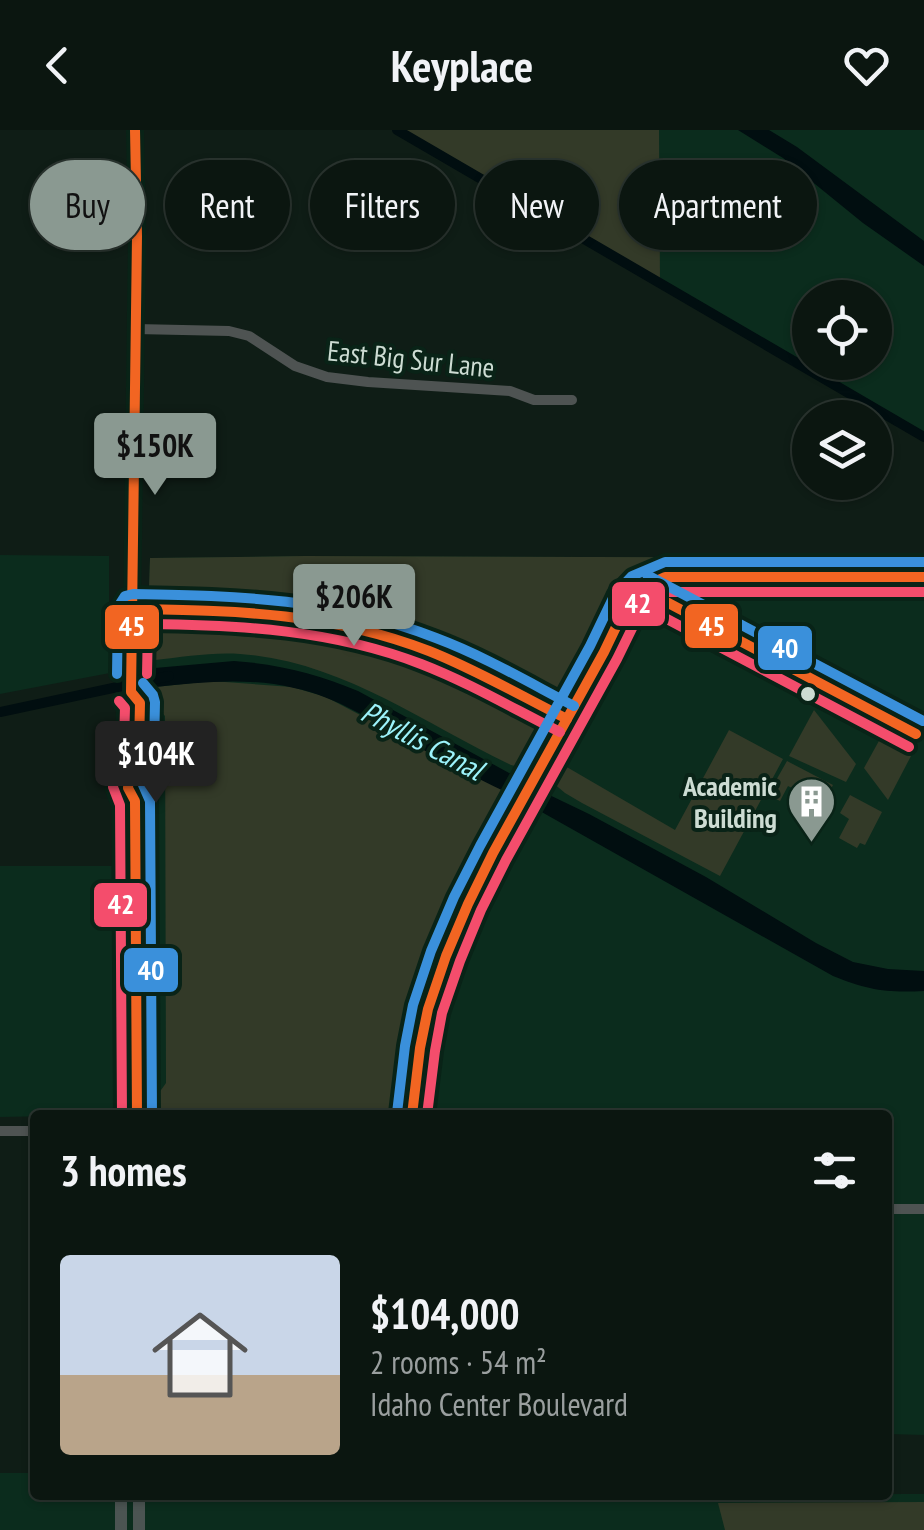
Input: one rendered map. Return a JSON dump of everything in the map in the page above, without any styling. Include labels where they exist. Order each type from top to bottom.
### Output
[{"type":"main road","points":[[120,1110],[122,802],[128,788],[130,756],[124,747],[124,702],[131,692],[133,609],[135,130]]},
{"type":"main road","points":[[128,788],[135,802],[137,1110]]},
{"type":"main road","points":[[121,1530],[122,1500]]},
{"type":"main road","points":[[139,1500],[139,1530]]},
{"type":"street","name":"East Big Sur Lane","points":[[136,329],[229,331],[249,336],[295,366],[327,376],[510,391],[534,400],[572,400]]},
{"type":"street","points":[[413,1110],[428,1011],[456,928],[628,602],[640,588]]},
{"type":"street","points":[[133,609],[255,612],[377,634],[474,671],[567,719]]},
{"type":"street","points":[[0,1130],[30,1130]]},
{"type":"street","points":[[892,1209],[924,1209]]},
{"type":"shaded area","points":[[400,130],[924,130],[924,436],[892,417],[892,400],[862,400],[828,380],[892,380],[892,280],[792,280],[792,359],[599,246],[599,160],[475,160],[475,174]]},
{"type":"shaded area","points":[[400,130],[659,130],[659,160],[619,160],[619,250],[660,250],[660,282],[599,246],[599,160],[475,160],[475,174]]},
{"type":"shaded area","points":[[0,555],[109,556],[109,617],[115,618],[115,672],[0,694]]},
{"type":"shaded area","points":[[150,558],[924,558],[924,1435],[892,1434],[892,1110],[153,1110]]},
{"type":"shaded area","points":[[150,558],[924,558],[924,570],[671,569],[653,574],[628,590],[567,703],[561,706],[480,666],[406,637],[347,620],[256,606],[167,604],[149,589]]},
{"type":"shaded area","points":[[162,618],[262,620],[357,638],[449,669],[538,712],[534,720],[408,663],[343,643],[260,629],[159,626]]},
{"type":"shaded area","points":[[155,632],[252,635],[348,649],[427,674],[536,727],[543,715],[551,721],[552,729],[533,770],[511,765],[380,696],[313,668],[240,654],[155,660]]},
{"type":"shaded area","points":[[212,681],[292,687],[326,697],[516,797],[462,900],[430,978],[418,1023],[406,1110],[154,1110],[166,1083],[165,716],[155,705],[155,687]]},
{"type":"shaded area","points":[[814,710],[856,764],[846,782],[789,756]]},
{"type":"shaded area","points":[[729,730],[783,759],[720,876],[582,803],[546,777],[565,766],[675,830]]},
{"type":"shaded area","points":[[880,739],[911,756],[888,800],[864,768]]},
{"type":"shaded area","points":[[787,761],[833,785],[823,804],[788,786],[780,801],[774,798],[776,795],[770,791]]},
{"type":"shaded area","points":[[850,795],[882,812],[865,845],[860,843],[857,848],[839,838],[849,819],[840,813]]},
{"type":"shaded area","points":[[521,815],[522,837],[482,913],[454,981],[434,1061],[429,1110],[418,1110],[429,1033],[468,923]]},
{"type":"shaded area","points":[[0,866],[114,866],[114,1106],[111,1110],[30,1110],[30,1116],[0,1117]]},
{"type":"shaded area","points":[[0,1473],[30,1473],[30,1500],[892,1500],[892,1494],[924,1494],[924,1530],[0,1530]]},
{"type":"shaded area","points":[[924,1502],[924,1530],[725,1530],[718,1503]]},
{"type":"water","points":[[738,130],[769,130],[815,160],[783,158]]},
{"type":"water","points":[[817,162],[924,241],[924,266],[817,186]]},
{"type":"water","points":[[234,661],[298,671],[358,691],[524,781],[516,797],[355,711],[294,688],[242,682],[155,687],[155,668]]},
{"type":"water","points":[[539,790],[706,877],[853,962],[924,971],[924,991],[877,990],[833,976],[531,806]]},
{"type":"waterway","points":[[397,130],[924,437]]},
{"type":"waterway","name":"Phyllis Canal","points":[[0,712],[169,676]]},
{"type":"transit line","name":"45","points":[[135,130],[131,692],[140,703],[139,747],[130,756],[128,788],[135,801],[137,1110]]},
{"type":"transit line","name":"40","points":[[397,1110],[413,1005],[454,897],[615,594],[632,576],[665,562],[924,562]]},
{"type":"transit line","name":"40","points":[[647,575],[923,721]]},
{"type":"transit line","name":"45","points":[[413,1110],[428,1009],[468,904],[628,602],[640,588],[665,577],[924,577]]},
{"type":"transit line","name":"45","points":[[640,588],[916,734]]},
{"type":"transit line","name":"42","points":[[428,1110],[442,1013],[481,910],[649,600],[668,592],[924,592]]},
{"type":"transit line","name":"40","points":[[117,674],[118,607],[125,596],[249,598],[324,607],[398,625],[471,653],[574,706]]},
{"type":"transit line","name":"42","points":[[633,601],[909,747]]},
{"type":"transit line","name":"45","points":[[133,609],[282,616],[355,628],[447,658],[567,719]]},
{"type":"transit line","name":"42","points":[[147,674],[148,624],[286,632],[354,644],[421,664],[560,732]]},
{"type":"transit line","name":"40","points":[[143,683],[155,702],[154,749],[145,763],[143,785],[150,801],[152,1110]]},
{"type":"transit line","name":"42","points":[[119,701],[125,708],[124,741],[116,752],[113,787],[120,805],[122,1110]]},
{"type":"place","name":"Academic Building","points":[[812,844]]}]
